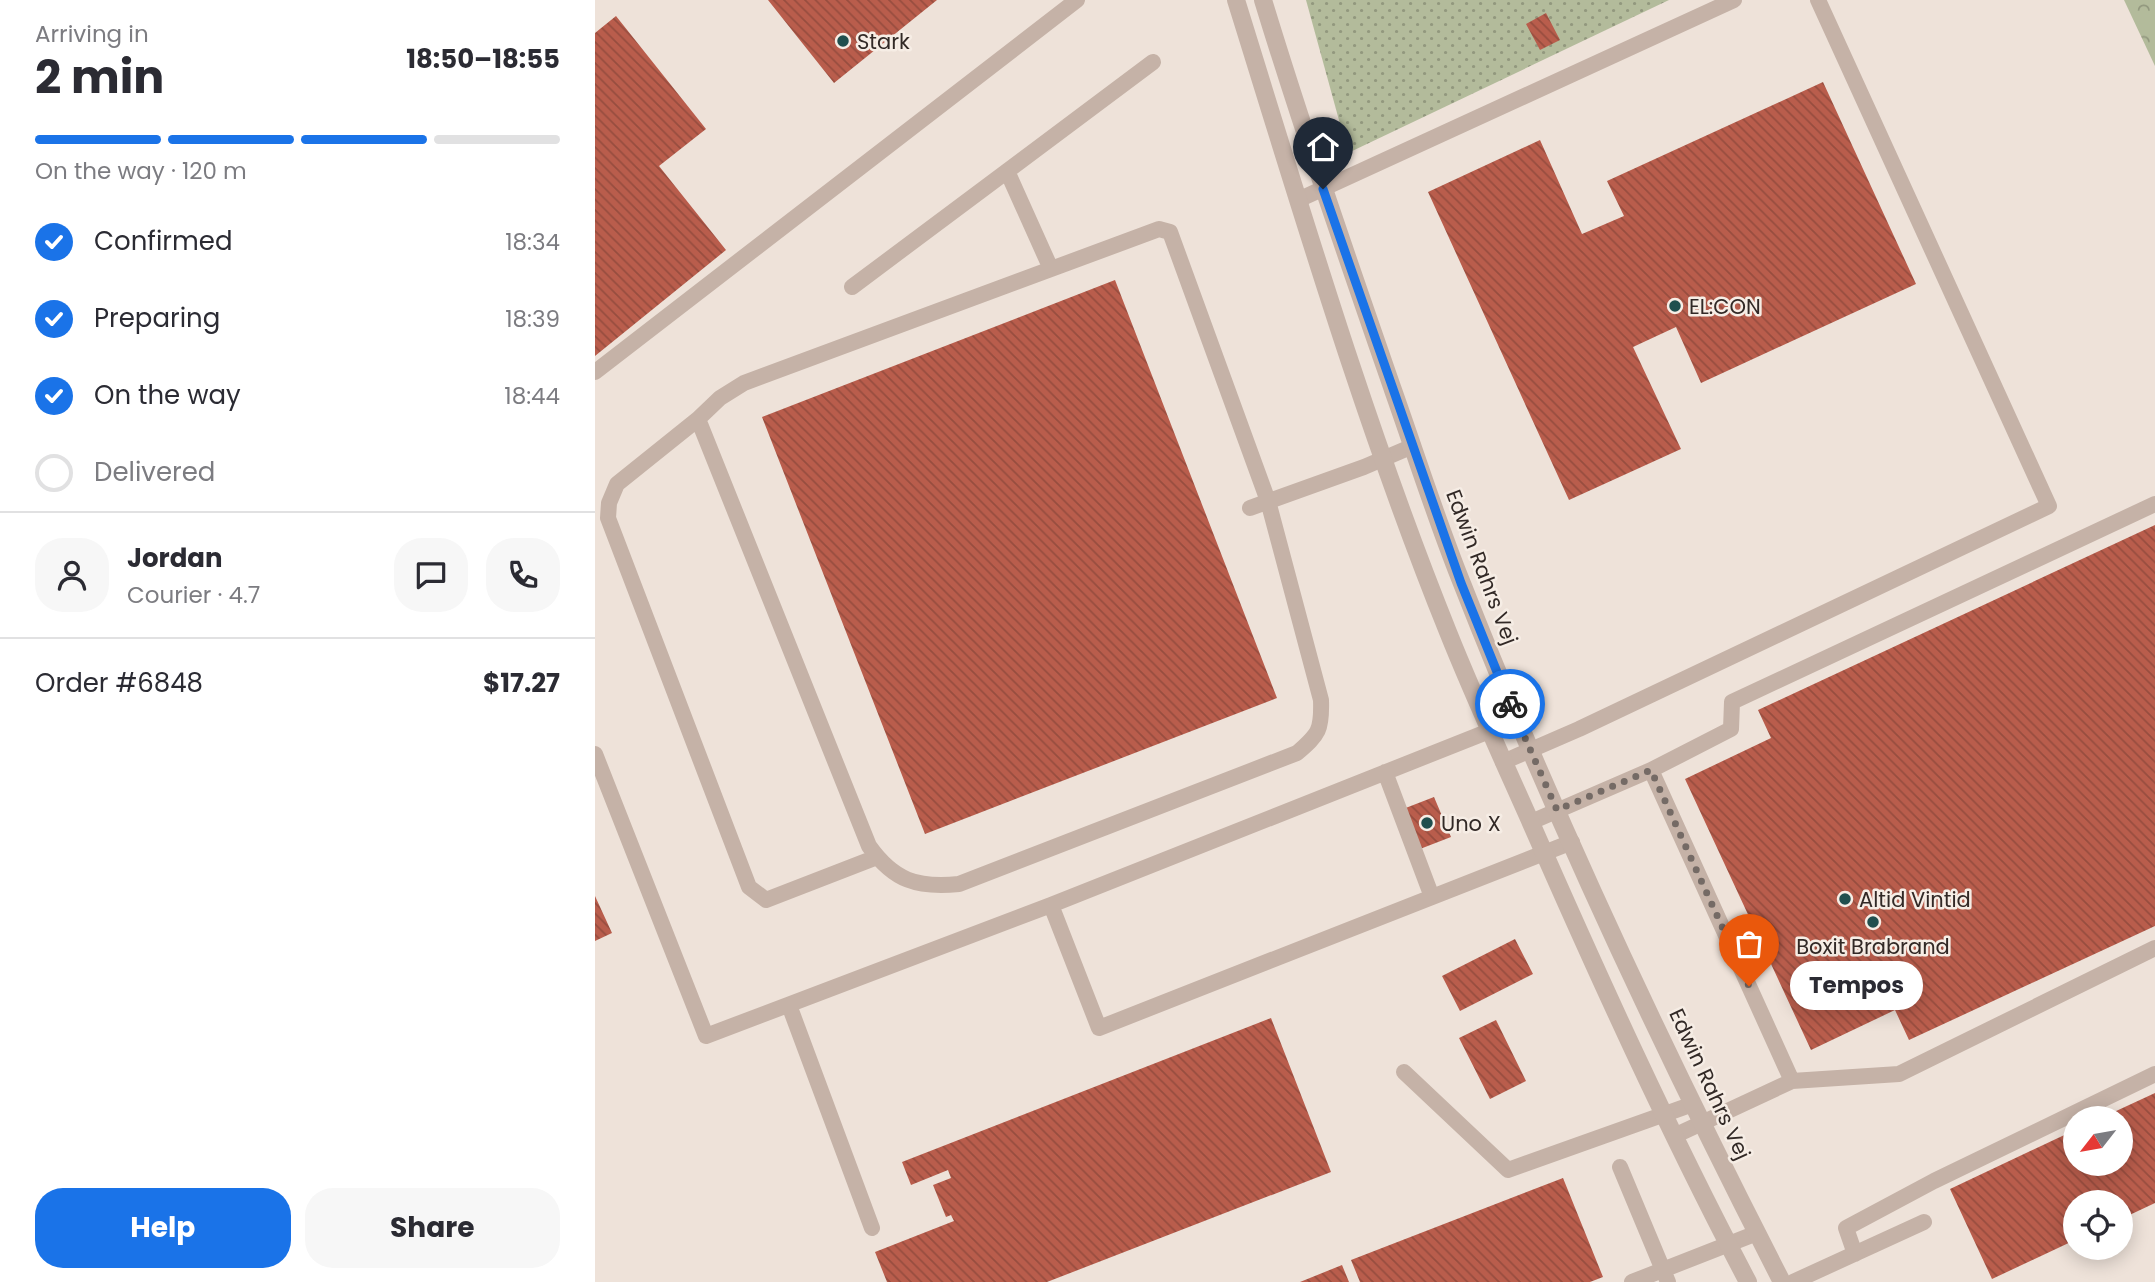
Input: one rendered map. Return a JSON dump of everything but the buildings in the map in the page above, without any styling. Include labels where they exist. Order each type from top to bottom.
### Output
[{"type":"street","points":[[1237,0],[1327,293],[1448,631],[1544,854],[1664,1115],[1748,1282]]},
{"type":"street","name":"Edwin Rahrs Vej","points":[[1263,0],[1323,189],[1461,583],[1530,751],[1571,842],[1701,1123],[1782,1282]]},
{"type":"lane","points":[[595,372],[1077,0]]},
{"type":"lane","points":[[1298,200],[1734,0]]},
{"type":"lane","points":[[1503,762],[2049,506],[1818,0]]},
{"type":"lane","points":[[852,286],[1153,62]]},
{"type":"lane","points":[[1007,171],[1051,269]]},
{"type":"lane","points":[[698,419],[869,846],[877,857],[882,864],[912,882],[935,886],[959,884],[1297,753],[1318,734],[1322,721],[1321,700],[1268,501],[1170,232],[1159,229],[744,383],[720,398],[617,484],[609,503],[608,518],[749,887],[766,900],[877,857]]},
{"type":"lane","points":[[1250,508],[1413,446]]},
{"type":"lane","points":[[1531,822],[1651,770],[1731,729],[1733,702],[2155,505]]},
{"type":"lane","points":[[595,754],[706,1036],[1051,905],[1517,720]]},
{"type":"lane","points":[[1651,770],[1792,1081]]},
{"type":"lane","points":[[1385,772],[1432,897]]},
{"type":"lane","points":[[1051,905],[1099,1028],[1571,842]]},
{"type":"lane","points":[[1674,1136],[1792,1081],[1899,1074],[2155,948]]},
{"type":"lane","points":[[789,1005],[873,1228]]},
{"type":"lane","points":[[1404,1072],[1508,1170],[1693,1104]]},
{"type":"lane","points":[[1854,1254],[1846,1228],[1934,1181],[2155,1074]]},
{"type":"lane","points":[[1620,1167],[1666,1276]]},
{"type":"lane","points":[[1793,1282],[1924,1222]]},
{"type":"lane","points":[[1632,1282],[1666,1276],[1757,1233]]},
{"type":"green space","points":[[1306,0],[1669,0],[1348,153]]},
{"type":"green space","points":[[2124,0],[2155,0],[2155,66]]},
{"type":"way so far","points":[[1510,704],[1557,810],[1651,770],[1749,986]]},
{"type":"place","name":"Stark","points":[[843,41]]},
{"type":"place","name":"EL:CON","points":[[1675,306]]},
{"type":"place","name":"Uno X","points":[[1427,823]]},
{"type":"place","name":"Altid Vintid","points":[[1845,899]]},
{"type":"place","name":"Boxit Brabrand","points":[[1873,922]]},
{"type":"place","name":"Tempos","points":[[1749,986]]},
{"type":"route","points":[[1323,189],[1461,583],[1510,704]]}]
